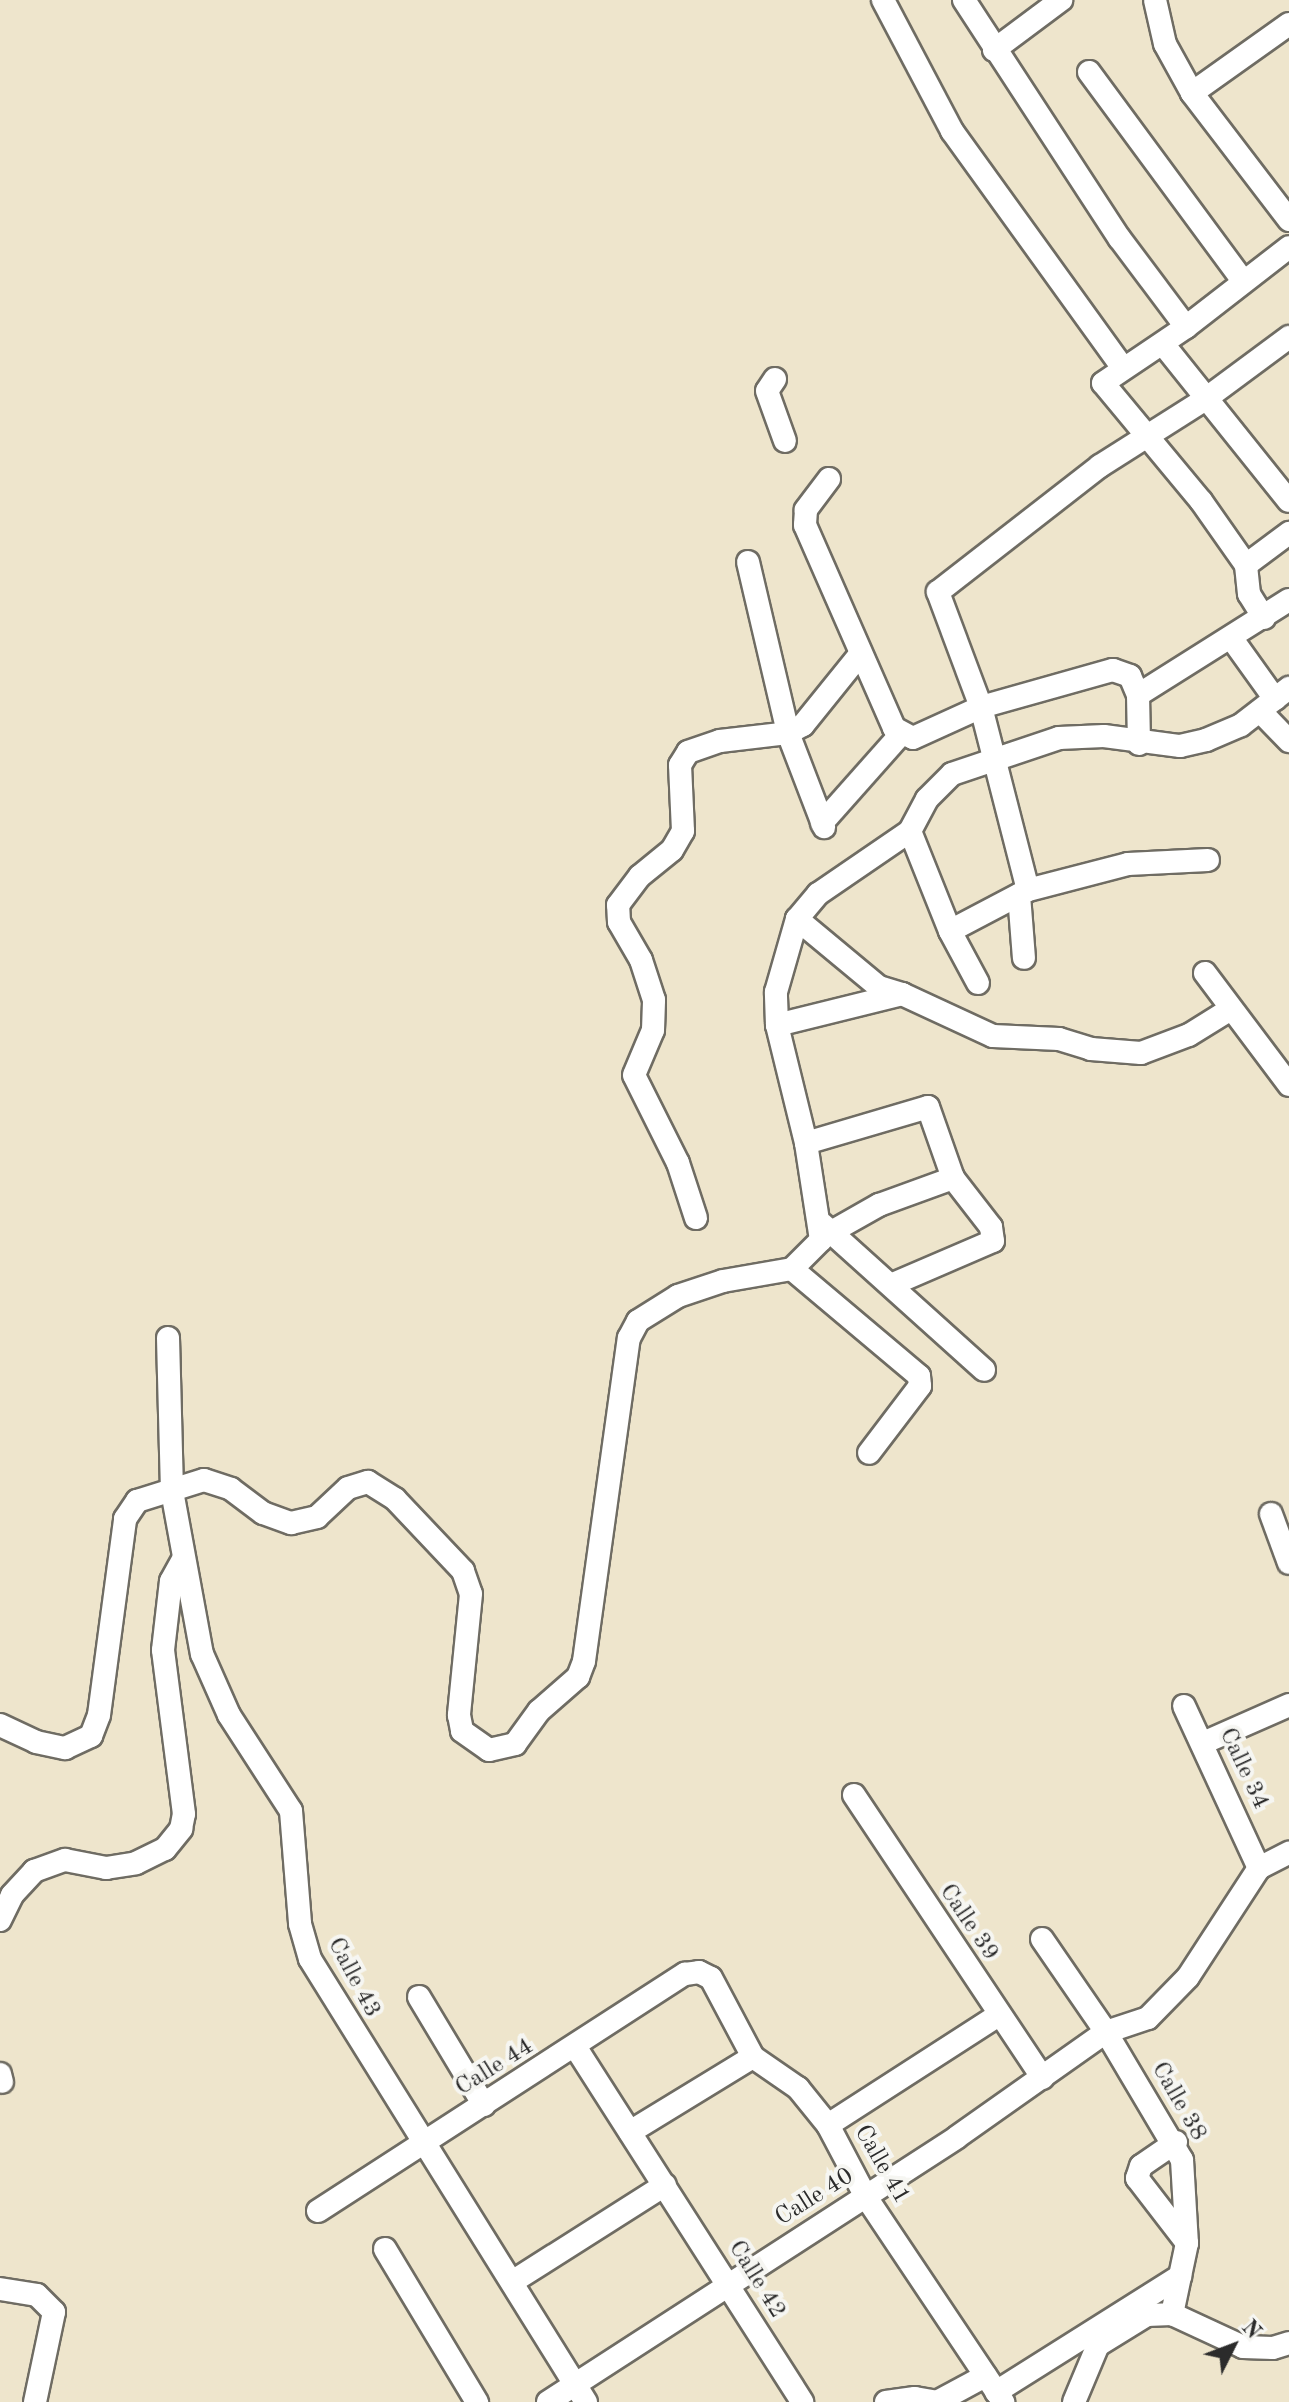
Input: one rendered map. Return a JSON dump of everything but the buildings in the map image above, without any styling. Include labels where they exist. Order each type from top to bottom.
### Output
[{"type":"street","points":[[883,0],[952,131],[1122,367]]},
{"type":"street","points":[[964,0],[1120,239],[1186,327]]},
{"type":"street","points":[[994,50],[1061,0]]},
{"type":"street","points":[[1155,0],[1165,44],[1192,93],[1289,220]]},
{"type":"street","points":[[1192,93],[1289,24]]},
{"type":"street","points":[[1089,72],[1243,281]]},
{"type":"street","points":[[1264,618],[1249,594],[1246,565],[1149,435],[1103,383],[1122,367],[1163,344],[1289,247]]},
{"type":"street","points":[[1024,958],[1023,893],[995,761],[981,707],[938,592],[1100,466],[1204,400],[1289,337]]},
{"type":"street","points":[[1163,344],[1204,400],[1289,501]]},
{"type":"street","points":[[775,379],[767,391],[785,441]]},
{"type":"street","points":[[829,479],[806,510],[805,525],[894,728],[901,734],[913,738],[981,707],[1113,670],[1130,676],[1138,695],[1139,744]]},
{"type":"street","points":[[1246,565],[1289,533]]},
{"type":"street","points":[[748,562],[788,733],[823,825],[901,734]]},
{"type":"street","points":[[1138,695],[1232,639],[1289,600]]},
{"type":"street","points":[[1232,639],[1275,699],[1289,741]]},
{"type":"street","points":[[696,1218],[678,1163],[634,1075],[653,1030],[654,1000],[641,960],[619,922],[618,905],[640,876],[672,850],[683,831],[680,765],[688,752],[720,741],[788,733],[803,725],[861,653]]},
{"type":"street","points":[[984,1370],[827,1227],[777,1025],[776,992],[797,919],[818,894],[910,831],[927,799],[952,774],[1059,738],[1104,736],[1139,744],[1180,746],[1206,740],[1275,699]]},
{"type":"street","points":[[910,831],[950,931],[978,983]]},
{"type":"street","points":[[950,931],[1023,893],[1128,864],[1208,860]]},
{"type":"street","points":[[797,919],[879,987],[902,994],[993,1036],[1059,1039],[1091,1049],[1141,1053],[1189,1035],[1231,1009]]},
{"type":"street","points":[[1205,973],[1289,1085]]},
{"type":"street","points":[[777,1025],[902,994]]},
{"type":"street","points":[[806,1143],[928,1107],[953,1178],[991,1227],[993,1241],[891,1285]]},
{"type":"street","points":[[0,1725],[36,1742],[65,1748],[91,1736],[99,1715],[125,1519],[137,1501],[204,1480],[217,1482],[263,1513],[291,1523],[317,1517],[359,1483],[376,1485],[395,1499],[463,1571],[471,1608],[459,1715],[462,1731],[474,1744],[505,1749],[572,1683],[584,1661],[629,1338],[638,1321],[693,1291],[792,1269],[821,1240],[827,1227],[953,1178]]},
{"type":"street","points":[[792,1269],[919,1376],[920,1386],[869,1453]]},
{"type":"street","name":"Calle 43","points":[[168,1338],[172,1491],[202,1654],[214,1685],[291,1811],[300,1924],[310,1959],[586,2402]]},
{"type":"street","points":[[1271,1514],[1285,1536],[1289,1563]]},
{"type":"street","points":[[0,1920],[12,1895],[34,1871],[65,1860],[106,1868],[136,1863],[165,1849],[181,1829],[184,1814],[163,1650],[171,1581],[184,1558]]},
{"type":"street","points":[[1203,1743],[1289,1705]]},
{"type":"street","name":"Calle 34","points":[[1184,1706],[1259,1868]]},
{"type":"street","name":"Calle 39","points":[[854,1795],[1043,2078]]},
{"type":"street","points":[[1259,1868],[1289,1853]]},
{"type":"street","name":"Calle 40","points":[[548,2402],[574,2382],[866,2197],[1106,2032],[1148,2018],[1188,1977],[1259,1868]]},
{"type":"street","name":"Calle 38","points":[[1042,1939],[1176,2142],[1182,2160],[1187,2243],[1172,2314]]},
{"type":"street","name":"Calle 44","points":[[318,2211],[576,2048],[685,1974],[699,1972]]},
{"type":"street","name":"Calle 41","points":[[699,1972],[711,1978],[753,2057],[798,2088],[828,2125],[866,2197],[994,2390]]},
{"type":"street","points":[[419,1997],[484,2105]]},
{"type":"street","points":[[828,2125],[999,2015]]},
{"type":"street","name":"Calle 42","points":[[576,2048],[802,2402]]},
{"type":"street","points":[[630,2132],[753,2057]]},
{"type":"street","points":[[1176,2142],[1141,2166],[1137,2178],[1187,2243]]},
{"type":"street","points":[[512,2282],[665,2185]]},
{"type":"street","points":[[385,2249],[477,2402]]},
{"type":"street","points":[[886,2402],[915,2398],[937,2402],[994,2390],[1180,2276]]},
{"type":"street","points":[[0,2289],[37,2295],[54,2312],[35,2402]]},
{"type":"street","points":[[1074,2402],[1098,2345],[1147,2315],[1172,2314],[1243,2347],[1273,2348],[1289,2343]]}]
